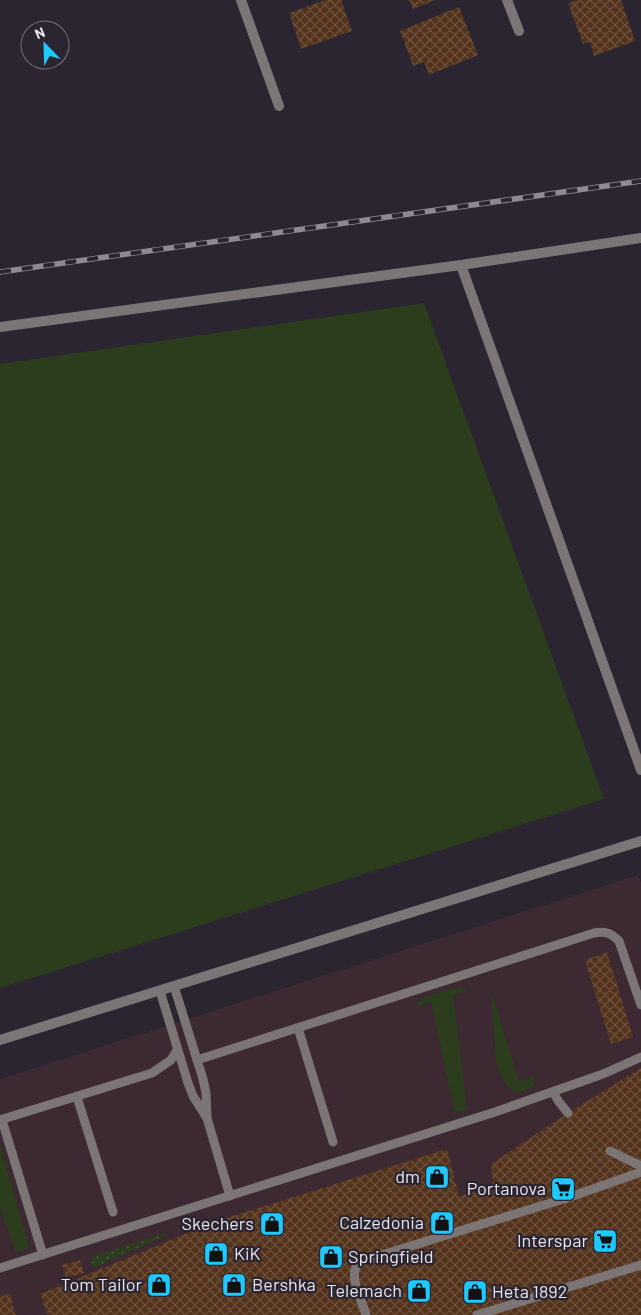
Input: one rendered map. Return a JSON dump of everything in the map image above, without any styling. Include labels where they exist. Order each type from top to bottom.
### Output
[{"type":"street","points":[[241,0],[278,106]]},
{"type":"street","points":[[507,0],[518,31]]},
{"type":"street","points":[[0,327],[461,266],[641,238]]},
{"type":"street","points":[[461,266],[641,770]]},
{"type":"street","points":[[0,1040],[641,841]]},
{"type":"lane","points":[[197,1060],[605,931],[612,934],[619,941],[641,1005]]},
{"type":"lane","points":[[174,986],[206,1093],[207,1118],[230,1196]]},
{"type":"lane","points":[[160,991],[193,1096],[207,1118]]},
{"type":"lane","points":[[298,1028],[332,1142]]},
{"type":"lane","points":[[43,1255],[1,1120],[135,1079],[162,1067],[171,1060],[177,1050]]},
{"type":"lane","points":[[0,1268],[553,1092],[603,1074],[641,1057]]},
{"type":"lane","points":[[553,1092],[568,1113]]},
{"type":"lane","points":[[76,1096],[113,1212]]},
{"type":"lane","points":[[610,1151],[641,1166]]},
{"type":"lane","points":[[366,1315],[355,1280],[355,1267],[359,1262],[570,1197],[641,1172]]},
{"type":"lane","points":[[478,1315],[641,1266]]},
{"type":"shaded area","points":[[638,875],[641,883],[641,1315],[0,1315],[0,1079]]},
{"type":"green space","points":[[424,303],[604,799],[0,988],[0,364]]},
{"type":"green space","points":[[459,987],[468,990],[453,995],[467,1109],[455,1113],[431,1002],[418,1006],[418,1002],[421,998]]},
{"type":"green space","points":[[491,990],[519,1081],[534,1077],[536,1082],[531,1088],[524,1091],[516,1092],[509,1088],[503,1080],[496,1062]]},
{"type":"green space","points":[[0,1144],[29,1248],[16,1253],[0,1209]]},
{"type":"green space","points":[[166,1233],[165,1236],[93,1268],[91,1257]]},
{"type":"building","points":[[325,0],[341,0],[352,31],[301,49],[289,13]]},
{"type":"building","points":[[409,0],[435,0],[413,9]]},
{"type":"building","points":[[577,0],[621,0],[635,41],[594,56],[590,42],[583,44],[568,3]]},
{"type":"building","points":[[459,7],[478,55],[429,75],[424,62],[413,66],[400,31]]},
{"type":"building","points":[[607,952],[633,1037],[611,1044],[585,960]]},
{"type":"building","name":"Portanova","points":[[641,1068],[641,1315],[48,1315],[40,1294],[217,1221],[447,1149],[459,1196],[493,1187],[491,1164]]},
{"type":"building","points":[[80,1260],[84,1273],[66,1278],[62,1265]]},
{"type":"building","points":[[10,1294],[16,1315],[0,1315],[0,1296]]},
{"type":"railway","points":[[0,272],[641,181]]},
{"type":"place","name":"dm","points":[[437,1177]]},
{"type":"place","name":"Portanova","points":[[563,1189]]},
{"type":"place","name":"Calzedonia","points":[[442,1223]]},
{"type":"place","name":"Skechers","points":[[272,1224]]},
{"type":"place","name":"Interspar","points":[[605,1241]]},
{"type":"place","name":"KiK","points":[[216,1254]]},
{"type":"place","name":"Springfield","points":[[331,1257]]},
{"type":"place","name":"Tom Tailor","points":[[159,1285]]},
{"type":"place","name":"Bershka","points":[[234,1285]]},
{"type":"place","name":"Telemach","points":[[419,1291]]},
{"type":"place","name":"Heta 1892","points":[[475,1292]]}]
